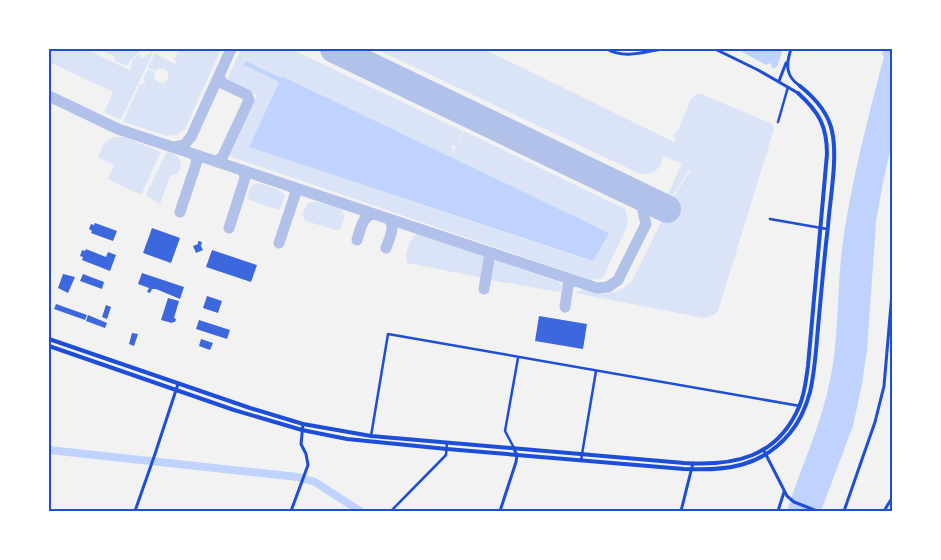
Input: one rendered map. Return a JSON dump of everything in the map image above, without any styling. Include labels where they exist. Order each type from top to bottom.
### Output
[{"type":"main road","points":[[49,346],[234,410],[302,430],[370,442],[692,469],[731,468],[744,465],[766,454],[781,443],[790,432],[805,408],[814,370],[834,156],[829,120],[820,104],[800,86]]},
{"type":"main road","points":[[49,339],[178,384],[303,424],[371,436],[693,463],[728,463],[742,459],[763,449],[784,430],[799,406],[808,366],[827,154],[826,134],[823,123],[798,93]]},
{"type":"street","points":[[608,49],[624,54],[662,49]]},
{"type":"street","points":[[715,49],[779,81],[798,93]]},
{"type":"street","points":[[779,81],[791,49]]},
{"type":"street","points":[[787,60],[789,76],[800,86]]},
{"type":"street","points":[[778,122],[788,87]]},
{"type":"street","points":[[813,109],[820,104]]},
{"type":"street","points":[[826,134],[832,132]]},
{"type":"street","points":[[770,219],[827,229]]},
{"type":"street","points":[[844,511],[875,422],[884,386],[892,293]]},
{"type":"street","points":[[371,436],[388,334],[805,408]]},
{"type":"street","points":[[500,511],[517,455],[505,431],[518,358]]},
{"type":"street","points":[[581,460],[596,371]]},
{"type":"street","points":[[135,511],[156,454],[178,384]]},
{"type":"street","points":[[291,511],[306,472],[308,459],[301,444],[303,424]]},
{"type":"street","points":[[391,511],[446,455],[447,443]]},
{"type":"street","points":[[763,449],[786,496],[802,506],[817,511]]},
{"type":"street","points":[[681,511],[693,463]]},
{"type":"street","points":[[778,511],[784,492]]},
{"type":"street","points":[[884,511],[892,498]]},
{"type":"shaded area","points":[[49,49],[85,49],[130,70],[133,59],[139,54],[142,58],[151,52],[153,53],[121,119],[118,119],[104,112],[113,92],[49,62]]},
{"type":"shaded area","points":[[99,49],[142,49],[127,66],[114,60],[115,57]]},
{"type":"shaded area","points":[[179,49],[221,49],[185,129],[177,135],[167,136],[124,122],[140,84],[146,84],[143,79],[148,69],[155,73],[154,77],[158,82],[163,83],[168,79],[168,72],[165,69],[160,68],[155,71],[148,68],[155,53],[175,64],[177,62],[174,60]]},
{"type":"shaded area","points":[[241,49],[291,49],[463,131],[456,146],[450,146],[453,148],[452,155],[464,131],[625,209],[628,221],[626,229],[603,277],[591,280],[229,156],[257,95],[230,83],[228,77]],"holes":[[[246,61],[281,78],[283,76],[608,233],[592,261],[249,147],[279,82]]]},
{"type":"shaded area","points":[[376,49],[487,49],[674,142],[676,138],[673,135],[677,132],[691,99],[697,94],[772,124],[774,129],[718,311],[712,316],[704,318],[575,293],[581,291],[581,289],[595,293],[614,292],[632,281],[674,196],[690,171],[673,195],[668,194],[682,164],[663,156],[656,171],[649,174],[640,174]]},
{"type":"shaded area","points":[[115,137],[124,137],[161,152],[141,195],[108,179],[114,165],[98,157],[105,142]]},
{"type":"shaded area","points":[[169,152],[178,157],[181,168],[177,174],[170,176],[160,204],[146,194],[166,153]]},
{"type":"shaded area","points":[[258,183],[279,190],[285,195],[279,210],[249,200],[249,189]]},
{"type":"shaded area","points":[[318,202],[341,209],[345,216],[340,229],[335,230],[306,221],[302,215],[307,204]]},
{"type":"shaded area","points":[[418,233],[484,255],[487,260],[483,278],[407,263],[408,246],[412,238]]},
{"type":"shaded area","points":[[496,260],[557,281],[561,285],[561,290],[560,292],[490,280],[492,263]]},
{"type":"water","points":[[737,49],[783,49],[777,67],[774,68],[770,67],[772,66],[770,63],[766,65]]},
{"type":"water","points":[[884,49],[892,49],[892,142],[876,222],[867,350],[862,384],[853,426],[821,511],[787,511],[824,406],[832,370],[841,257],[847,218]]},
{"type":"water","points":[[246,61],[281,78],[282,76],[609,233],[593,261],[249,147],[279,82],[244,65]]},
{"type":"building","points":[[95,223],[117,231],[113,241],[91,233],[92,231],[89,229],[91,224],[94,225]]},
{"type":"building","points":[[152,228],[180,238],[171,263],[143,253]]},
{"type":"building","points":[[198,241],[202,242],[203,250],[196,253],[193,246],[198,244]]},
{"type":"building","points":[[86,249],[106,257],[108,252],[116,255],[110,271],[82,260],[83,257],[80,256],[82,250],[85,251]]},
{"type":"building","points":[[212,250],[257,265],[251,282],[206,267]]},
{"type":"building","points":[[142,273],[184,287],[180,299],[156,289],[152,289],[150,293],[147,292],[149,288],[138,284]]},
{"type":"building","points":[[63,274],[75,277],[68,293],[58,288]]},
{"type":"building","points":[[83,274],[104,282],[102,289],[80,281]]},
{"type":"building","points":[[207,296],[222,301],[218,313],[203,308]]},
{"type":"building","points":[[168,298],[179,301],[174,318],[176,319],[172,323],[161,320]]},
{"type":"building","points":[[56,304],[87,315],[85,320],[54,309]]},
{"type":"building","points":[[106,305],[111,307],[107,319],[102,317]]},
{"type":"building","points":[[88,315],[107,323],[105,328],[86,321]]},
{"type":"building","points":[[539,316],[587,324],[583,349],[535,341]]},
{"type":"building","points":[[199,320],[230,330],[227,339],[196,329]]},
{"type":"building","points":[[132,333],[138,334],[134,346],[129,344]]},
{"type":"building","points":[[201,339],[213,343],[210,350],[199,346]]},
{"type":"waterway","points":[[49,450],[298,477],[315,482],[360,511]]},
{"type":"taxiway","points":[[174,147],[184,145],[191,137],[231,49]]},
{"type":"taxiway","points":[[216,161],[222,158],[249,100],[247,95],[222,83],[219,76]]},
{"type":"taxiway","points":[[49,96],[118,129],[597,288],[608,287],[618,280],[646,224],[641,203],[632,192]]},
{"type":"taxiway","points":[[180,212],[197,161],[194,154]]},
{"type":"taxiway","points":[[229,228],[245,178],[242,170]]},
{"type":"taxiway","points":[[279,243],[295,195],[295,190],[292,187]]},
{"type":"taxiway","points":[[357,240],[364,221],[369,215],[373,214]]},
{"type":"taxiway","points":[[386,248],[392,229],[389,219]]},
{"type":"taxiway","points":[[484,289],[490,253]]},
{"type":"taxiway","points":[[565,307],[569,279]]},
{"type":"runway","points":[[334,49],[667,209]]}]
